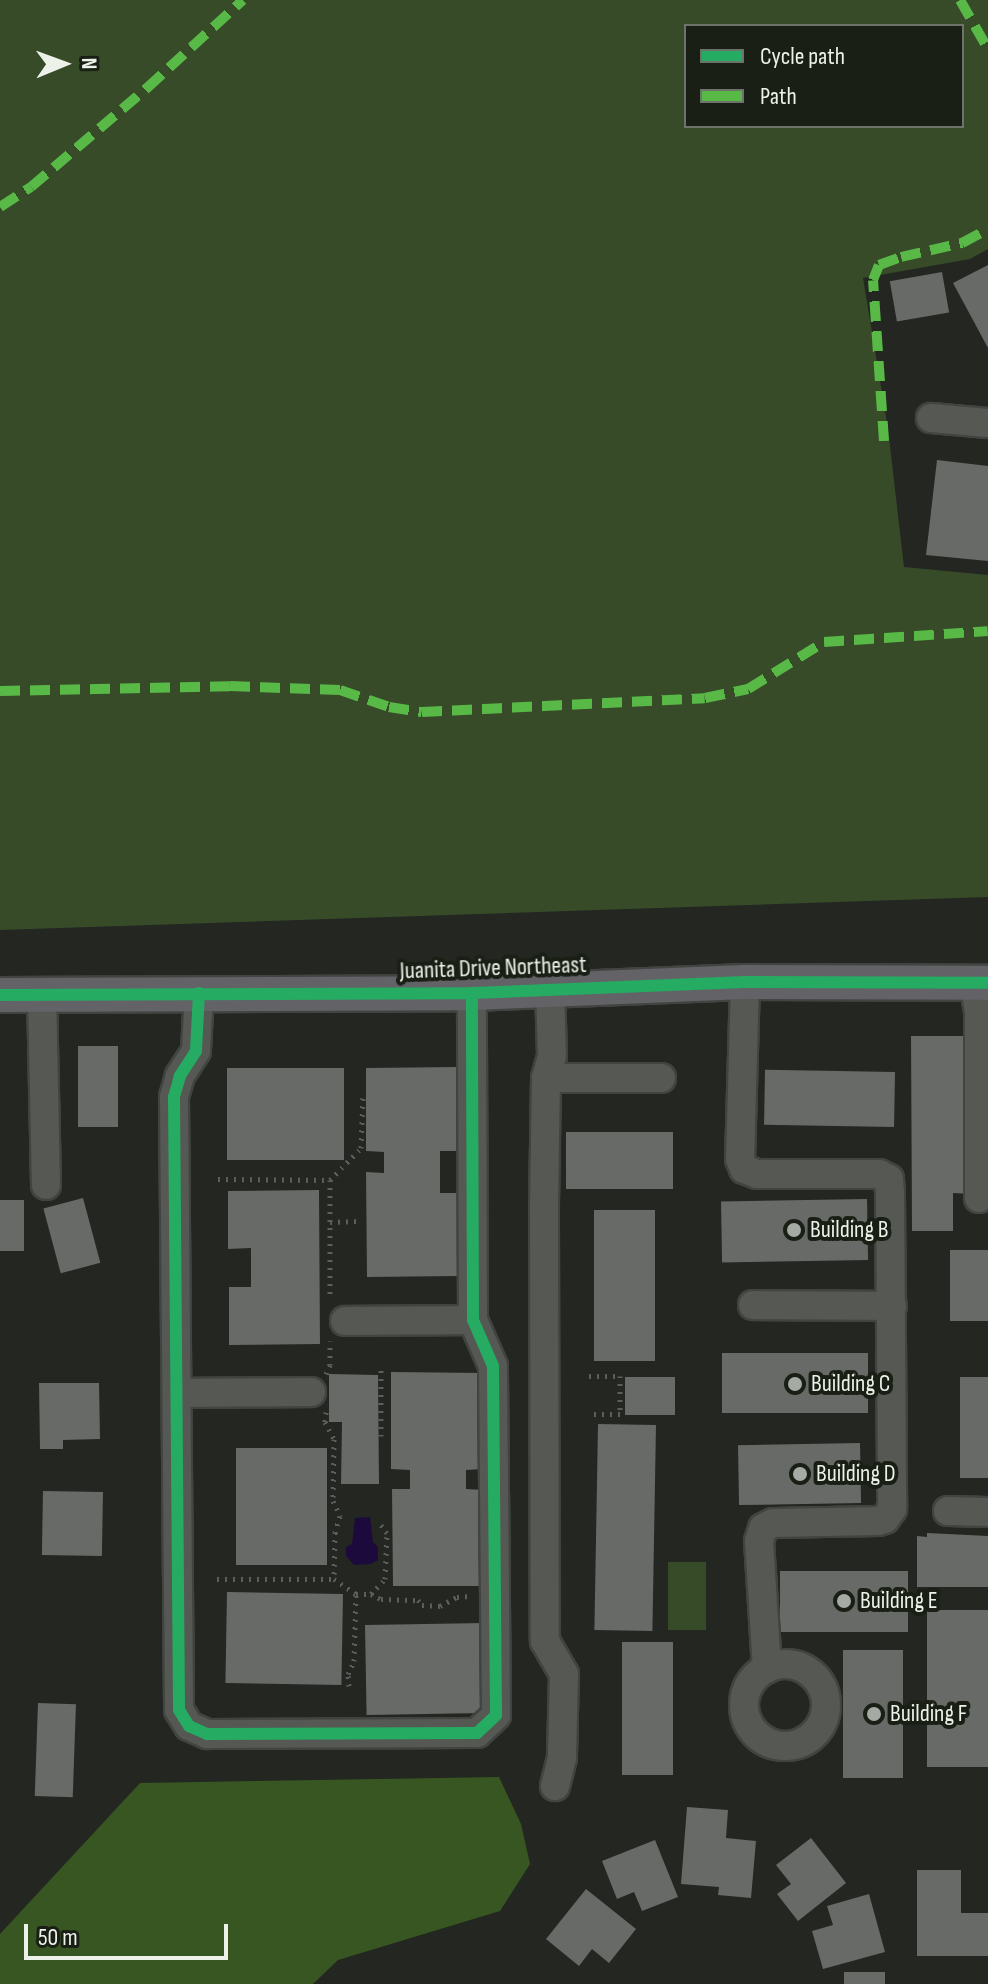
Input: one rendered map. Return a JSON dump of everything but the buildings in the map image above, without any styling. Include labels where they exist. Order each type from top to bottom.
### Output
[{"type":"main road","name":"Juanita Drive Northeast","points":[[0,995],[472,993],[745,982],[981,983]]},
{"type":"street","points":[[931,418],[988,423]]},
{"type":"street","points":[[745,982],[740,1159],[744,1169],[757,1174],[879,1174],[889,1179],[892,1509],[885,1519],[878,1521],[773,1523],[763,1528],[759,1541],[767,1669]]},
{"type":"street","points":[[979,1198],[981,983]]},
{"type":"street","points":[[550,988],[552,1056],[546,1078],[545,1641],[564,1674],[562,1758],[555,1786]]},
{"type":"street","points":[[199,993],[196,1051],[180,1076],[174,1097],[179,1710],[189,1726],[207,1734],[477,1733],[496,1715],[493,1366],[473,1320],[472,993]]},
{"type":"street","points":[[42,994],[46,1185]]},
{"type":"street","points":[[546,1078],[661,1078]]},
{"type":"street","points":[[753,1305],[892,1306]]},
{"type":"street","points":[[335,1319],[473,1320]]},
{"type":"street","points":[[177,1393],[321,1392]]},
{"type":"street","points":[[948,1511],[988,1512]]},
{"type":"path","points":[[334,1579],[335,1532],[340,1516],[333,1501],[334,1439],[325,1422],[321,1392],[330,1365],[335,1319],[330,1180],[361,1148],[363,1096]]},
{"type":"path","points":[[218,1179],[330,1180]]},
{"type":"path","points":[[330,1222],[359,1221]]},
{"type":"path","points":[[381,1365],[381,1436]]},
{"type":"path","points":[[589,1376],[620,1376],[620,1414],[589,1414]]},
{"type":"path","points":[[371,1594],[385,1579],[387,1533],[381,1525]]},
{"type":"path","points":[[217,1579],[334,1579],[356,1594],[371,1594],[381,1599],[418,1600],[422,1605],[440,1606],[457,1597],[495,1595]]},
{"type":"path","points":[[349,1686],[348,1674],[354,1661],[356,1594]]},
{"type":"green space","points":[[0,0],[988,0],[988,249],[970,259],[863,278],[888,429],[904,567],[988,575],[988,897],[0,930]]},
{"type":"green space","points":[[668,1562],[706,1562],[706,1630],[668,1630]]},
{"type":"green space","points":[[499,1777],[521,1824],[530,1864],[500,1911],[338,1960],[313,1984],[0,1984],[0,1934],[140,1783]]},
{"type":"shaded area","points":[[370,1517],[378,1560],[371,1564],[354,1565],[346,1556],[346,1547],[352,1544],[355,1518]]},
{"type":"marked path","points":[[0,207],[31,187],[147,88],[243,0]]},
{"type":"marked path","points":[[960,0],[988,49]]},
{"type":"marked path","points":[[884,441],[873,280],[879,265],[962,243],[988,229]]},
{"type":"marked path","points":[[0,691],[230,686],[340,690],[389,707],[422,712],[705,698],[748,689],[824,642],[988,631]]},
{"type":"cycle path","points":[[0,995],[472,993],[745,982],[988,983]]},
{"type":"cycle path","points":[[199,993],[196,1051],[180,1076],[174,1097],[179,1710],[189,1726],[207,1734],[477,1733],[496,1715],[493,1366],[473,1320],[472,993]]},
{"type":"place","name":"Building B","points":[[794,1230]]},
{"type":"place","name":"Building C","points":[[795,1384]]},
{"type":"place","name":"Building D","points":[[800,1474]]},
{"type":"place","name":"Building E","points":[[844,1601]]},
{"type":"place","name":"Building F","points":[[874,1714]]}]
